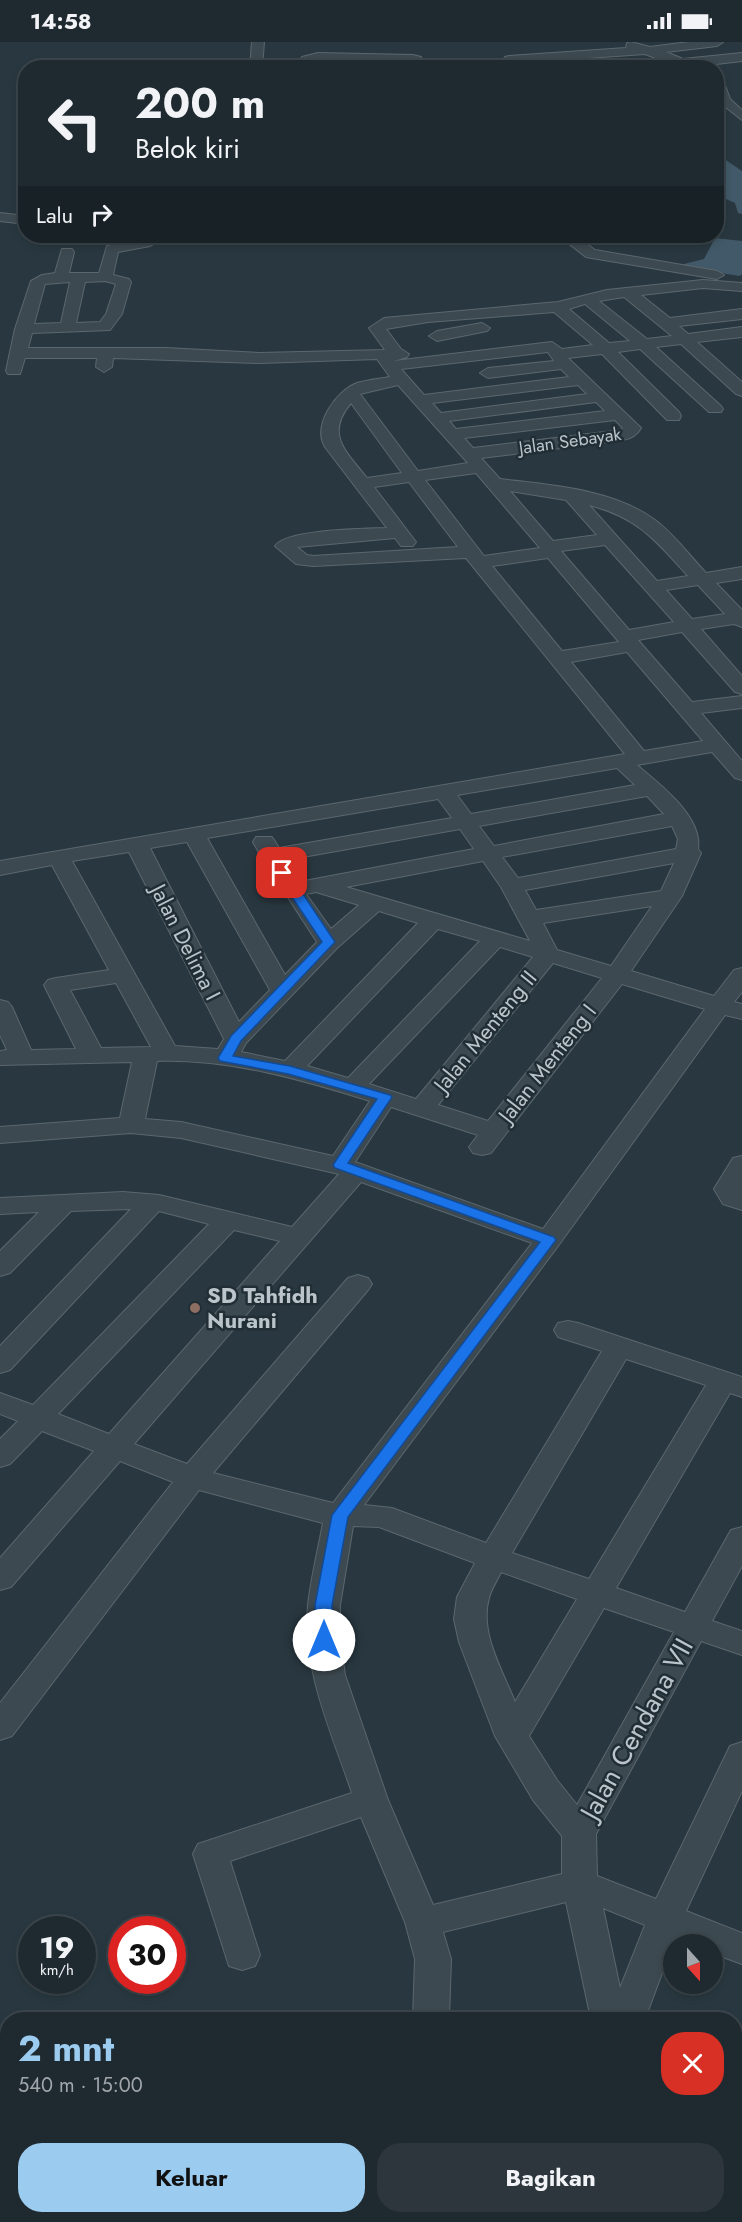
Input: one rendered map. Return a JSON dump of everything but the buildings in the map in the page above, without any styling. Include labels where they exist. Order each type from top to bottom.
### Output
[{"type":"street","points":[[258,42],[258,60]]},
{"type":"street","points":[[619,42],[674,60]]},
{"type":"street","points":[[553,60],[584,54],[648,51],[717,42]]},
{"type":"street","points":[[581,60],[584,54]]},
{"type":"street","points":[[306,60],[318,57],[417,60]]},
{"type":"street","points":[[705,60],[742,57]]},
{"type":"street","points":[[724,101],[742,116]]},
{"type":"street","points":[[0,218],[18,219]]},
{"type":"street","points":[[105,277],[112,249],[145,243]]},
{"type":"street","points":[[576,243],[591,254],[742,279]]},
{"type":"street","points":[[61,278],[68,252]]},
{"type":"street","points":[[67,329],[79,277]]},
{"type":"street","points":[[14,371],[23,329],[38,281],[105,277],[124,282],[109,325],[97,329],[23,329]]},
{"type":"street","points":[[474,375],[541,337],[558,308],[590,301],[607,294],[703,284],[740,297]]},
{"type":"street","points":[[629,293],[667,323],[742,391]]},
{"type":"street","points":[[711,300],[740,297]]},
{"type":"street","points":[[590,301],[644,344],[715,409]]},
{"type":"street","points":[[648,307],[669,305]]},
{"type":"street","points":[[558,308],[606,349],[673,416]]},
{"type":"street","points":[[667,323],[742,314]]},
{"type":"street","points":[[417,319],[441,342],[541,337]]},
{"type":"street","points":[[742,332],[606,349],[417,319],[384,324],[377,328],[393,349],[397,371],[742,774]]},
{"type":"street","points":[[418,557],[331,443],[329,434],[335,410],[351,393],[397,371],[453,333],[541,337]]},
{"type":"street","points":[[397,371],[541,337]]},
{"type":"street","name":"Jalan Sebayak","points":[[474,460],[617,436],[633,428],[541,337]]},
{"type":"street","points":[[702,355],[722,352]]},
{"type":"street","points":[[18,353],[59,353],[103,360],[165,353],[259,358],[397,371],[429,381]]},
{"type":"street","points":[[56,374],[59,353]]},
{"type":"street","points":[[721,372],[742,369]]},
{"type":"street","points":[[421,400],[582,380]]},
{"type":"street","points":[[351,393],[413,478],[558,658],[651,789],[678,818],[689,840],[690,854],[512,886]]},
{"type":"street","points":[[437,418],[601,397]]},
{"type":"street","points":[[451,435],[625,418],[673,416],[742,405]]},
{"type":"street","points":[[361,484],[413,478],[474,460]]},
{"type":"street","points":[[495,484],[572,496],[644,519],[741,619]]},
{"type":"street","points":[[572,496],[607,539],[742,688]]},
{"type":"street","points":[[400,532],[300,540],[284,546],[302,560],[313,561],[476,557],[550,550],[607,539]]},
{"type":"street","points":[[651,587],[742,573]]},
{"type":"street","points":[[558,658],[688,627],[741,619]]},
{"type":"street","points":[[686,709],[742,702]]},
{"type":"street","points":[[0,868],[716,745]]},
{"type":"street","points":[[272,856],[651,789]]},
{"type":"street","points":[[444,792],[512,886],[548,954]]},
{"type":"street","points":[[292,890],[678,818]]},
{"type":"street","points":[[255,825],[292,890],[329,942]]},
{"type":"street","points":[[194,835],[282,991]]},
{"type":"street","name":"Jalan Delima I","points":[[136,845],[230,1048]]},
{"type":"street","name":"Jalan Menteng I","points":[[422,1108],[487,1140],[614,978],[671,896],[690,854]]},
{"type":"street","points":[[59,857],[124,975],[156,1053],[131,1125]]},
{"type":"street","points":[[316,885],[494,940],[548,954],[614,978],[731,1008]]},
{"type":"street","points":[[530,918],[671,896]]},
{"type":"street","points":[[230,1048],[329,942],[375,903]]},
{"type":"street","points":[[290,1070],[433,920]]},
{"type":"street","points":[[353,1087],[494,940]]},
{"type":"street","name":"Jalan Menteng II","points":[[422,1108],[548,954]]},
{"type":"street","points":[[92,1055],[56,985],[124,975]]},
{"type":"street","points":[[431,2012],[433,1959],[423,1922],[371,1800],[329,1675],[324,1640],[324,1605],[340,1515],[549,1240],[731,1008],[742,975]]},
{"type":"street","points":[[0,1007],[11,1058],[230,1048],[290,1070],[422,1108]]},
{"type":"street","points":[[0,1579],[298,1237],[348,1168],[385,1097]]},
{"type":"street","points":[[0,1134],[131,1125],[181,1130],[348,1168],[549,1240]]},
{"type":"street","points":[[742,1164],[727,1189],[732,1198],[742,1202]]},
{"type":"street","points":[[0,1206],[123,1200],[152,1203],[298,1237]]},
{"type":"street","points":[[0,1267],[65,1202]]},
{"type":"street","points":[[0,1363],[152,1203]]},
{"type":"street","points":[[0,1457],[228,1220]]},
{"type":"street","points":[[0,1727],[192,1478],[358,1284]]},
{"type":"street","points":[[512,1736],[596,1593],[733,1384],[568,1330]]},
{"type":"street","points":[[607,2012],[580,1884],[579,1833],[545,1790],[512,1736],[475,1642],[470,1619],[473,1597],[493,1558],[619,1347]]},
{"type":"street","points":[[0,1403],[192,1478],[314,1511],[340,1515],[381,1516],[493,1558],[742,1643]]},
{"type":"street","name":"Jalan Cendana VII","points":[[579,1833],[742,1538]]},
{"type":"street","points":[[630,2012],[665,1918],[742,1755]]},
{"type":"street","points":[[242,1955],[210,1854],[371,1800]]},
{"type":"street","points":[[423,1922],[580,1884],[742,1949]]},
{"type":"water","points":[[724,159],[742,171],[742,214],[738,213],[735,203],[724,198]]},
{"type":"water","points":[[724,239],[742,241],[742,274],[740,276],[676,266],[704,259],[712,243],[724,243]]},
{"type":"place","name":"SD Tahfidh Nurani","points":[[195,1308]]},
{"type":"route","points":[[282,873],[329,942],[236,1039],[225,1058],[290,1070],[385,1097],[340,1165],[549,1240],[340,1515],[324,1605],[324,1640]]}]
